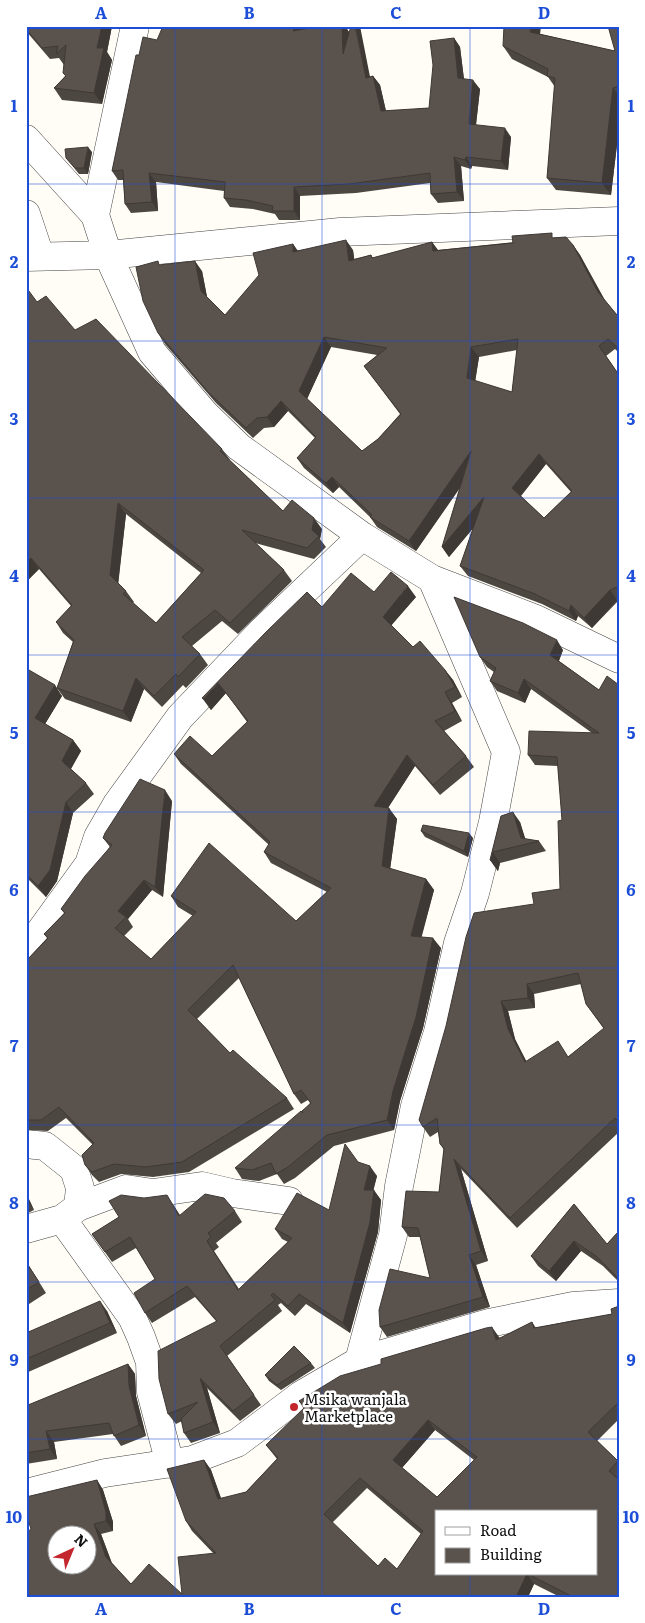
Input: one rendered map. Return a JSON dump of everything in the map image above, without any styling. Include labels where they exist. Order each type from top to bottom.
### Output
[{"type":"street","points":[[95,215],[135,26]]},
{"type":"street","points":[[26,139],[95,215],[108,255],[152,352],[204,414],[239,447],[362,536],[432,579],[536,620],[619,659]]},
{"type":"street","points":[[26,214],[33,257],[108,255],[340,232],[619,221]]},
{"type":"street","points":[[26,951],[88,864],[98,837],[118,804],[180,717],[262,631],[362,536]]},
{"type":"street","points":[[359,1362],[393,1235],[399,1186],[415,1106],[438,1032],[458,943],[491,831],[506,752],[432,579]]},
{"type":"street","points":[[26,1144],[44,1146],[74,1169],[80,1188],[70,1213]]},
{"type":"street","points":[[26,1229],[126,1189],[153,1193],[202,1186],[232,1193],[289,1201]]},
{"type":"street","points":[[70,1213],[142,1337],[150,1362],[151,1392],[170,1464]]},
{"type":"street","points":[[26,1493],[105,1473],[192,1460],[237,1443],[301,1395],[359,1362],[489,1323],[573,1306],[619,1303]]},
{"type":"building","points":[[26,26],[102,26],[97,48],[104,48],[94,93],[54,88],[66,76],[63,73],[66,45],[56,54],[58,46],[42,48],[26,29]]},
{"type":"building","points":[[163,26],[296,26],[293,31],[320,26],[342,26],[343,54],[351,26],[355,26],[366,78],[373,76],[381,111],[429,108],[433,65],[430,41],[454,38],[458,78],[473,80],[469,124],[505,128],[501,161],[466,157],[465,160],[454,157],[457,192],[431,194],[430,173],[349,184],[294,187],[294,211],[272,211],[273,206],[246,200],[224,198],[225,182],[149,173],[152,202],[125,204],[123,170],[112,171],[136,55],[139,55],[143,37],[157,40]]},
{"type":"building","points":[[504,26],[531,26],[530,32],[615,51],[608,26],[619,26],[619,86],[613,88],[602,183],[547,178],[555,78],[547,76],[548,69],[503,46]]},
{"type":"building","points":[[88,147],[84,168],[75,168],[66,158],[65,149]]},
{"type":"building","points":[[552,233],[552,238],[566,237],[573,245],[598,292],[617,315],[619,314],[619,349],[608,339],[599,346],[619,375],[619,586],[610,590],[584,618],[571,605],[569,611],[535,594],[460,566],[484,497],[442,547],[471,451],[409,541],[370,517],[372,515],[332,477],[326,483],[297,458],[316,437],[281,401],[267,417],[257,418],[246,428],[209,393],[158,333],[143,301],[136,267],[158,261],[159,265],[195,261],[201,291],[225,315],[259,275],[253,253],[293,244],[293,252],[346,240],[349,261],[371,255],[372,258],[432,242],[433,251],[513,243],[512,236]],"holes":[[[324,337],[387,348],[364,366],[401,414],[378,439],[362,451],[299,391]],[[518,339],[512,392],[467,378],[471,347]],[[539,454],[572,491],[544,518],[512,488]]]},
{"type":"building","points":[[26,287],[37,302],[46,296],[75,330],[96,319],[222,449],[220,451],[283,511],[292,500],[314,518],[312,530],[319,536],[307,548],[242,530],[284,570],[230,623],[215,610],[182,637],[200,654],[178,677],[176,674],[154,696],[136,678],[123,711],[57,688],[74,640],[56,622],[72,605],[31,558],[26,563]],"holes":[[[118,503],[204,570],[156,623],[123,594],[126,591],[110,575]]]},
{"type":"building","points":[[391,572],[408,586],[383,617],[413,647],[420,641],[445,670],[455,687],[445,692],[455,711],[435,721],[466,756],[433,785],[407,755],[374,806],[389,808],[382,866],[426,879],[411,936],[433,938],[416,1017],[393,1091],[387,1120],[327,1135],[288,1167],[276,1174],[271,1163],[252,1170],[235,1168],[301,1111],[303,1113],[302,1111],[311,1103],[301,1090],[294,1094],[233,965],[188,1010],[230,1053],[233,1050],[287,1098],[182,1162],[146,1167],[114,1164],[92,1172],[85,1165],[82,1155],[94,1143],[59,1107],[41,1120],[26,1120],[26,961],[48,938],[44,934],[65,913],[61,909],[85,876],[112,845],[103,838],[105,833],[140,779],[165,790],[155,887],[144,880],[118,911],[126,917],[115,928],[151,959],[196,912],[171,896],[209,843],[296,921],[331,888],[264,852],[270,842],[174,754],[190,736],[212,756],[248,721],[218,683],[204,699],[202,698],[307,592],[322,607],[351,573],[374,592]]},
{"type":"building","points":[[454,597],[523,623],[557,640],[550,655],[599,690],[607,676],[619,685],[619,1122],[615,1118],[510,1218],[454,1159],[481,1251],[469,1255],[483,1297],[380,1327],[379,1310],[390,1269],[430,1278],[418,1228],[402,1227],[406,1191],[439,1192],[444,1148],[440,1144],[437,1118],[423,1127],[419,1120],[446,1026],[466,937],[474,913],[534,904],[532,893],[560,889],[558,821],[562,820],[557,757],[528,755],[529,731],[599,733],[524,679],[518,693],[490,681],[496,668],[480,657]],"holes":[[[578,973],[586,1004],[604,1028],[568,1057],[558,1041],[525,1062],[508,1029],[501,1001],[528,998],[527,984]]]},
{"type":"building","points":[[29,670],[55,685],[35,718],[73,740],[62,761],[86,783],[66,802],[50,870],[38,886],[26,874],[26,672]]},
{"type":"building","points":[[513,812],[521,838],[539,841],[493,852],[491,861],[490,860],[501,816]]},
{"type":"building","points":[[423,825],[469,833],[464,851],[421,831]]},
{"type":"building","points":[[345,1144],[358,1162],[370,1166],[364,1190],[374,1190],[370,1222],[343,1323],[299,1294],[288,1306],[273,1293],[271,1295],[275,1300],[220,1346],[254,1395],[233,1411],[200,1378],[213,1422],[184,1433],[181,1419],[198,1402],[168,1414],[159,1379],[158,1351],[217,1321],[187,1286],[145,1313],[134,1293],[155,1279],[130,1237],[105,1252],[92,1234],[119,1217],[109,1201],[121,1195],[144,1198],[167,1195],[179,1216],[205,1194],[224,1198],[235,1211],[208,1233],[211,1237],[207,1241],[238,1290],[292,1238],[275,1229],[297,1193],[329,1210]]},
{"type":"building","points":[[574,1204],[607,1244],[619,1231],[619,1279],[596,1256],[574,1241],[549,1271],[531,1256]]},
{"type":"building","points":[[26,1262],[39,1282],[26,1290]]},
{"type":"building","points":[[100,1301],[110,1323],[26,1359],[26,1333]]},
{"type":"building","points":[[619,1306],[619,1402],[588,1432],[618,1461],[609,1471],[619,1480],[619,1597],[573,1597],[532,1576],[598,1576],[598,1510],[435,1510],[435,1576],[526,1576],[516,1597],[26,1597],[26,1533],[31,1529],[26,1513],[26,1497],[97,1480],[106,1512],[106,1521],[94,1524],[95,1526],[48,1526],[48,1576],[98,1576],[98,1535],[106,1557],[131,1584],[149,1564],[182,1594],[178,1557],[216,1553],[186,1521],[167,1469],[204,1460],[218,1499],[246,1492],[278,1458],[266,1445],[305,1407],[299,1401],[340,1376],[381,1364],[381,1359],[486,1328],[492,1327],[496,1340],[532,1322],[534,1328],[612,1314],[611,1309]],"holes":[[[428,1420],[477,1457],[437,1497],[393,1460]],[[360,1478],[423,1531],[397,1569],[385,1558],[378,1566],[324,1514]]]},
{"type":"building","points":[[294,1346],[311,1363],[277,1385],[265,1375]]},
{"type":"building","points":[[128,1364],[129,1386],[139,1425],[114,1436],[109,1423],[46,1431],[50,1449],[26,1453],[26,1402],[28,1405]]},
{"type":"place","name":"Msika wanjala Marketplace","points":[[294,1407]]}]
